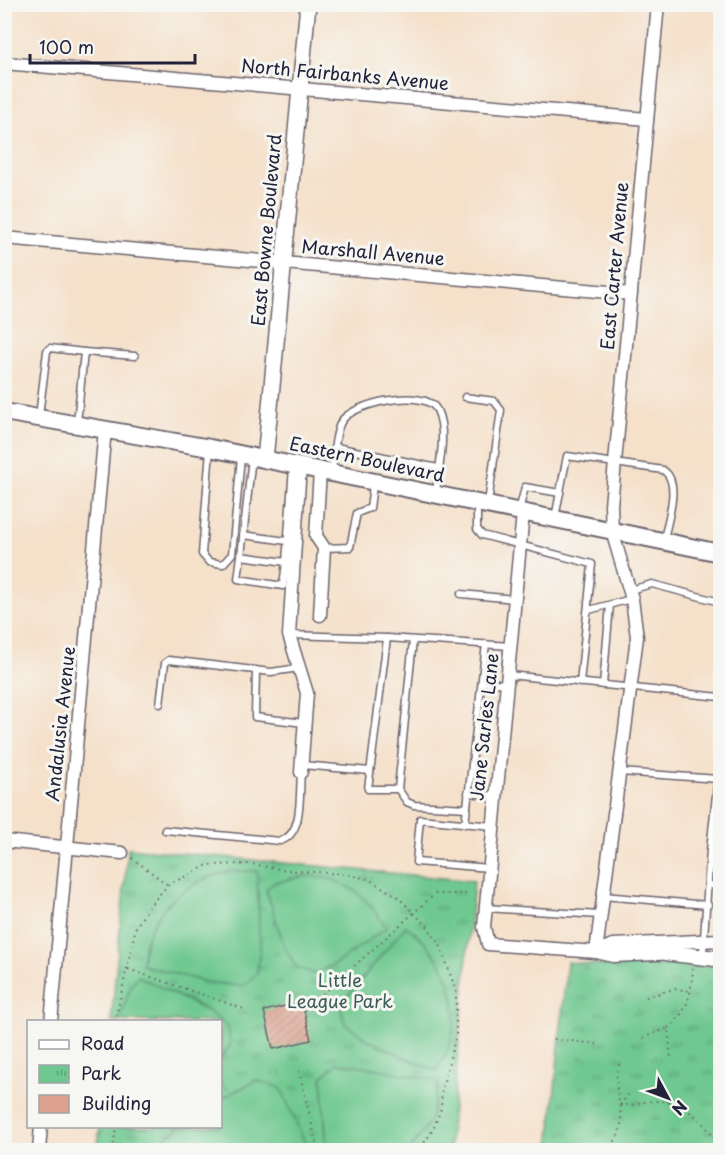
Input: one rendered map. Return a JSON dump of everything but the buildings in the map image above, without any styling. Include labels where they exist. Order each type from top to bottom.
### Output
[{"type":"main road","name":"Eastern Boulevard","points":[[4,412],[210,448],[720,553]]},
{"type":"street","name":"East Bowne Boulevard","points":[[253,457],[284,263],[308,4]]},
{"type":"street","name":"East Carter Avenue","points":[[596,952],[637,636],[631,594],[612,531],[614,463],[658,4]]},
{"type":"street","name":"North Fairbanks Avenue","points":[[4,63],[647,120]]},
{"type":"street","name":"Marshall Avenue","points":[[4,238],[631,294]]},
{"type":"street","name":"Andalusia Avenue","points":[[51,1020],[105,429]]},
{"type":"street","points":[[297,466],[289,635],[307,693],[301,768]]},
{"type":"street","points":[[320,615],[324,548],[316,536],[326,472]]},
{"type":"street","name":"Jane Sarles Lane","points":[[521,513],[520,546],[484,927],[488,944],[596,952]]},
{"type":"street","points":[[4,842],[122,853]]},
{"type":"street","points":[[596,952],[613,956],[668,953],[703,947],[720,940]]},
{"type":"street","points":[[596,952],[613,945],[703,947],[720,951]]},
{"type":"street","points":[[668,953],[720,959]]},
{"type":"street","points":[[39,1150],[41,1128]]},
{"type":"lane","points":[[38,417],[47,351],[50,348],[135,356]]},
{"type":"lane","points":[[76,423],[84,352]]},
{"type":"lane","points":[[465,397],[494,402],[501,410],[482,505],[479,533],[592,564],[580,684]]},
{"type":"lane","points":[[326,472],[336,447],[340,423],[346,415],[358,408],[412,398],[429,402],[436,408],[441,432],[436,494]]},
{"type":"lane","points":[[336,447],[438,468]]},
{"type":"lane","points":[[210,448],[202,554],[209,562],[223,564],[232,554],[253,457]]},
{"type":"lane","points":[[554,520],[567,456],[663,470],[670,474],[673,483],[664,541]]},
{"type":"lane","points":[[253,457],[238,579],[283,586],[297,466]]},
{"type":"lane","points":[[324,548],[350,547],[357,513],[370,508],[374,481]]},
{"type":"lane","points":[[521,513],[525,487],[560,493]]},
{"type":"lane","points":[[243,535],[287,541]]},
{"type":"lane","points":[[241,556],[286,562]]},
{"type":"lane","points":[[589,610],[610,605],[652,584],[720,602]]},
{"type":"lane","points":[[461,594],[515,599]]},
{"type":"lane","points":[[603,685],[610,605]]},
{"type":"lane","points":[[289,635],[387,638],[511,646]]},
{"type":"lane","points":[[387,638],[368,789],[398,789]]},
{"type":"lane","points":[[413,640],[398,789],[407,802],[414,805],[466,808]]},
{"type":"lane","points":[[465,824],[486,644]]},
{"type":"lane","points":[[160,704],[165,663],[169,660],[271,672],[299,668]]},
{"type":"lane","points":[[256,670],[255,717],[305,723]]},
{"type":"lane","points":[[483,681],[508,680],[603,685],[720,698]]},
{"type":"lane","points":[[703,947],[720,758]]},
{"type":"lane","points":[[165,830],[280,841],[287,839],[296,828],[301,768],[370,771]]},
{"type":"lane","points":[[618,772],[718,779]]},
{"type":"lane","points":[[468,793],[496,796]]},
{"type":"lane","points":[[489,868],[416,862],[420,819],[494,826]]},
{"type":"lane","points":[[709,885],[720,886]]},
{"type":"lane","points":[[603,896],[708,905]]},
{"type":"lane","points":[[486,908],[600,915]]},
{"type":"path","points":[[122,853],[146,866],[168,885]]},
{"type":"path","points":[[115,1020],[136,927],[168,885],[208,865],[251,864],[285,870],[344,874],[383,886],[414,911],[441,946],[451,970],[458,1015],[456,1035],[442,1089],[441,1109],[433,1130],[419,1150]]},
{"type":"path","points":[[323,994],[435,894],[466,894]]},
{"type":"path","points":[[643,1038],[668,1028],[684,1013],[692,991],[694,963]]},
{"type":"path","points":[[128,969],[244,1009]]},
{"type":"path","points":[[646,997],[674,989],[692,991]]},
{"type":"path","points":[[668,1028],[671,1058]]},
{"type":"path","points":[[554,1040],[597,1044]]},
{"type":"path","points":[[606,1150],[612,1146],[621,1133],[623,1116],[615,1078],[621,1060]]},
{"type":"path","points":[[298,1071],[318,1150]]},
{"type":"path","points":[[621,1105],[629,1094]]},
{"type":"path","points":[[621,1105],[631,1106],[654,1101],[676,1105],[704,1124],[720,1150]]},
{"type":"path","points":[[113,1150],[116,1128]]},
{"type":"path","points":[[612,1146],[614,1150]]},
{"type":"green space","name":"Little League Park","points":[[128,848],[474,881],[449,1150],[97,1150],[100,1128],[222,1128],[222,1020],[111,1020]]},
{"type":"green space","points":[[232,871],[257,871],[260,949],[257,974],[242,986],[206,982],[142,965],[150,930],[170,902],[198,882]]},
{"type":"green space","points":[[306,876],[332,880],[354,890],[371,906],[386,928],[338,962],[314,974],[296,967],[284,946],[266,889],[276,882]]},
{"type":"green space","points":[[406,926],[423,940],[436,957],[446,974],[452,993],[455,1012],[453,1031],[447,1051],[436,1071],[370,1041],[345,1024],[340,1005]]},
{"type":"green space","points":[[567,962],[603,965],[667,962],[720,967],[720,1150],[549,1150]]},
{"type":"green space","points":[[138,976],[206,1010],[220,1020],[119,1020],[130,988]]},
{"type":"green space","points":[[222,1022],[228,1026],[230,1045],[222,1057]]},
{"type":"green space","points":[[337,1063],[439,1081],[431,1119],[410,1150],[327,1150],[322,1077]]},
{"type":"green space","points":[[256,1080],[281,1088],[308,1150],[149,1150],[179,1128],[222,1128],[222,1098]]}]
